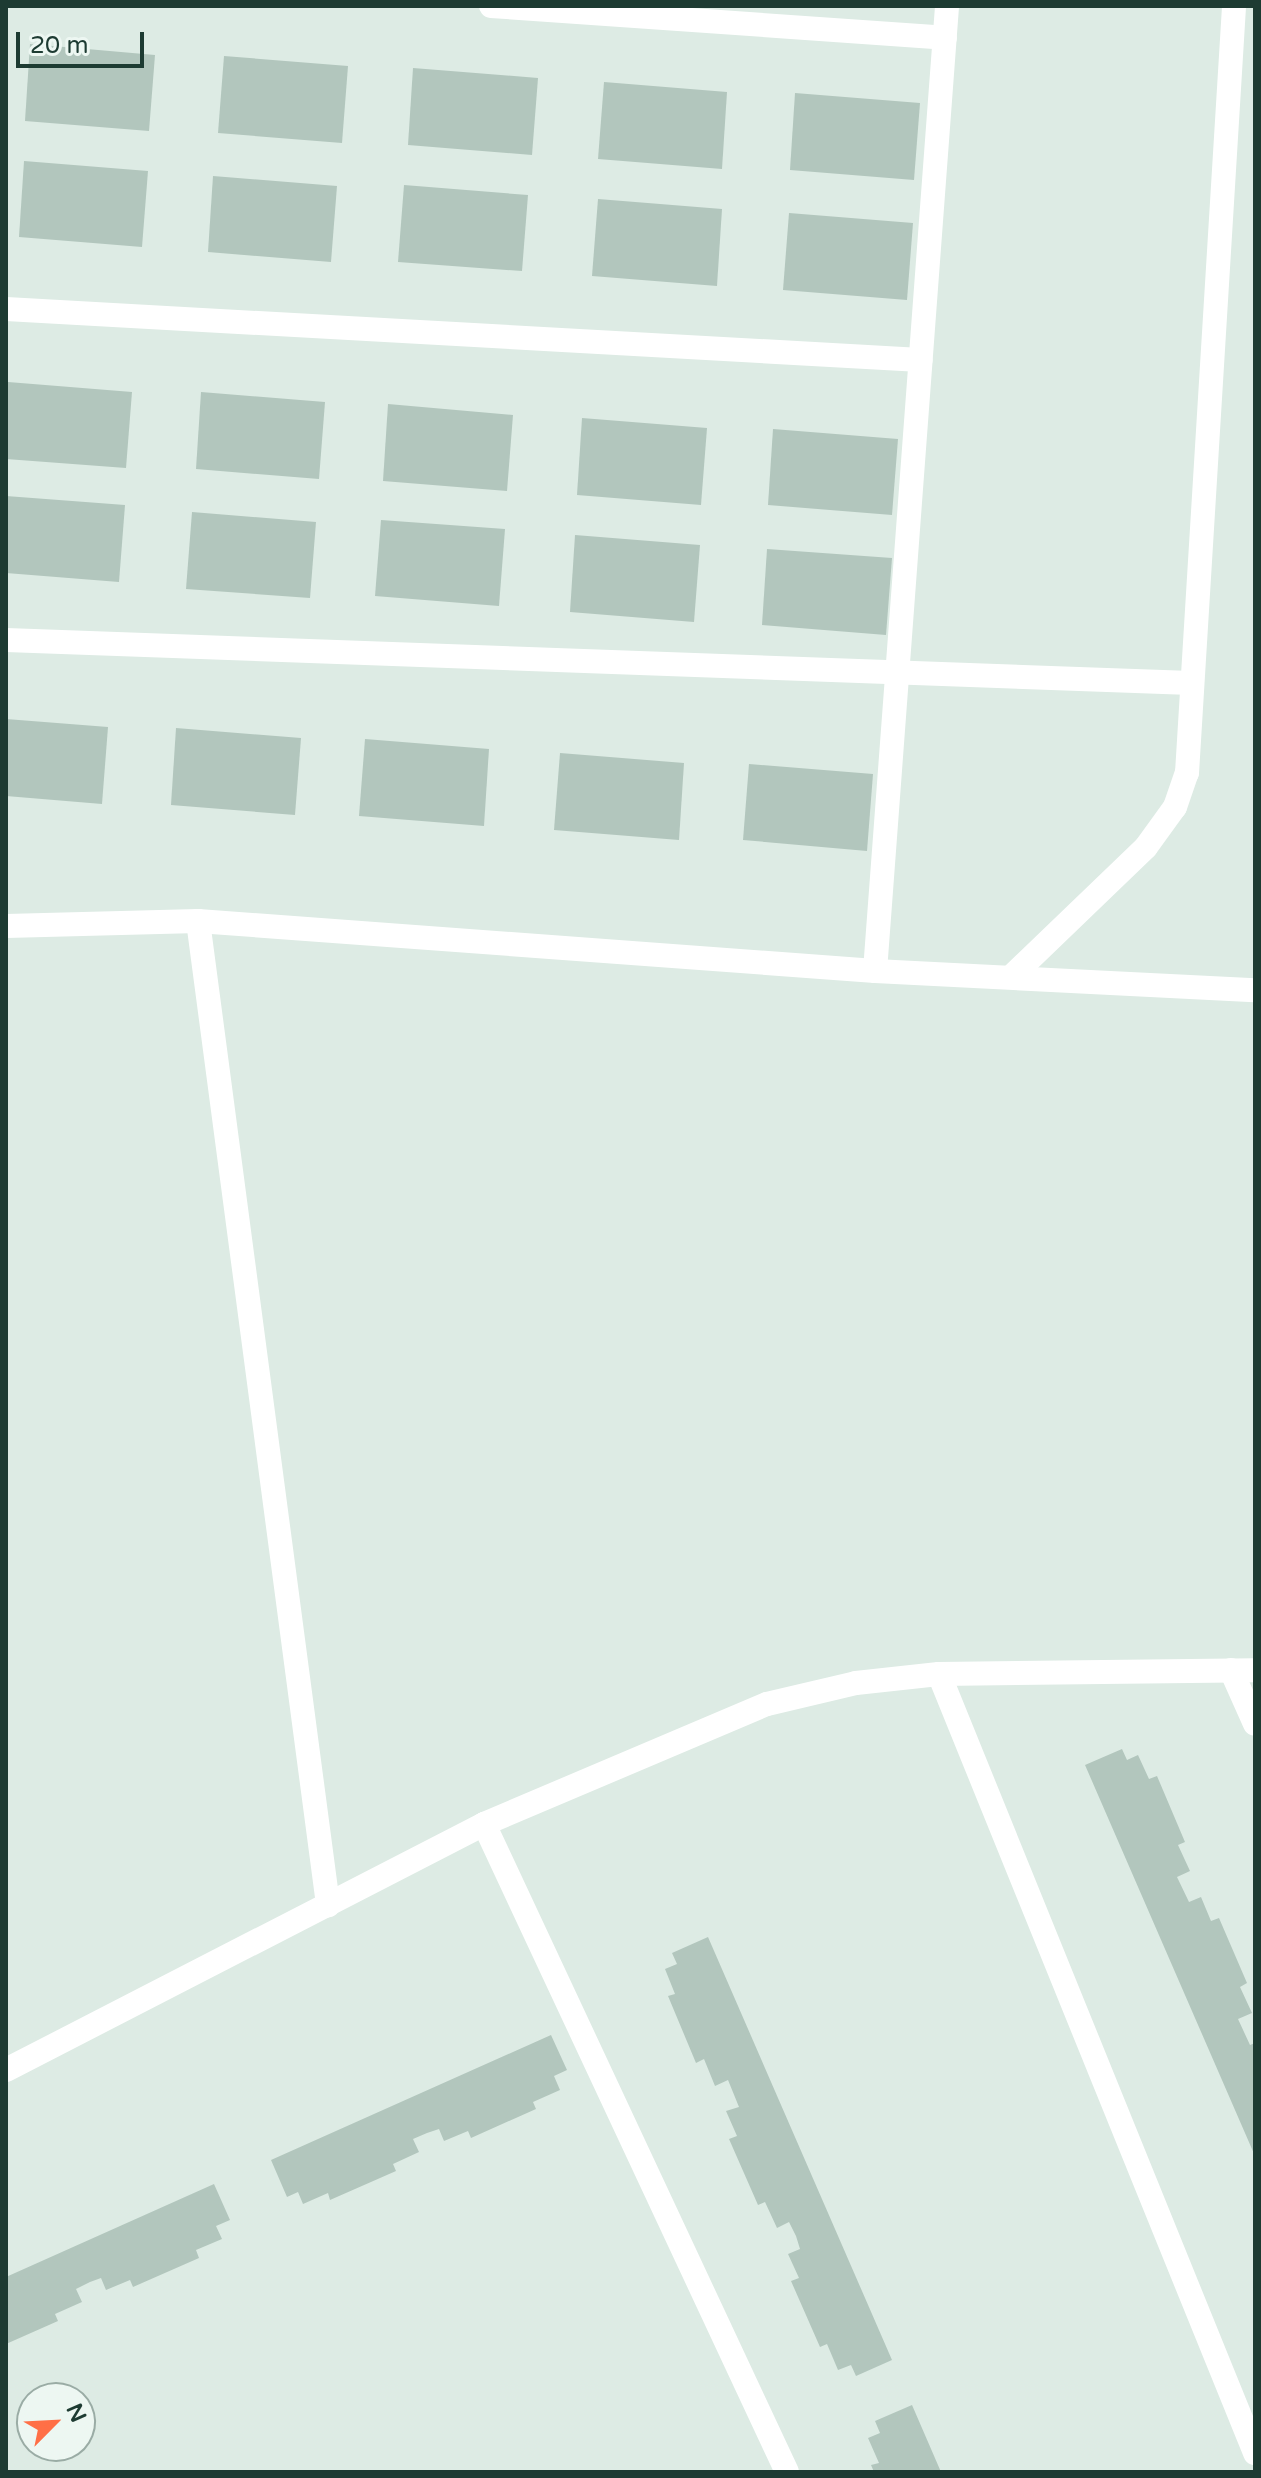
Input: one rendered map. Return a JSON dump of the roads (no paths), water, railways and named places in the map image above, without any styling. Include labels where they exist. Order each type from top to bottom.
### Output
[{"type":"street","points":[[491,6],[945,38]]},
{"type":"street","points":[[875,971],[947,6]]},
{"type":"street","points":[[1011,977],[1146,847],[1175,807],[1187,773],[1234,6]]},
{"type":"street","points":[[6,309],[921,360]]},
{"type":"street","points":[[6,640],[1191,683]]},
{"type":"street","points":[[198,921],[328,1905]]},
{"type":"street","points":[[6,926],[198,921],[875,971],[1255,990]]},
{"type":"street","points":[[6,2070],[484,1824],[767,1704],[856,1683],[939,1674],[1243,1670],[1255,1724]]},
{"type":"street","points":[[939,1674],[1255,2453]]},
{"type":"street","points":[[484,1824],[787,2472]]}]
